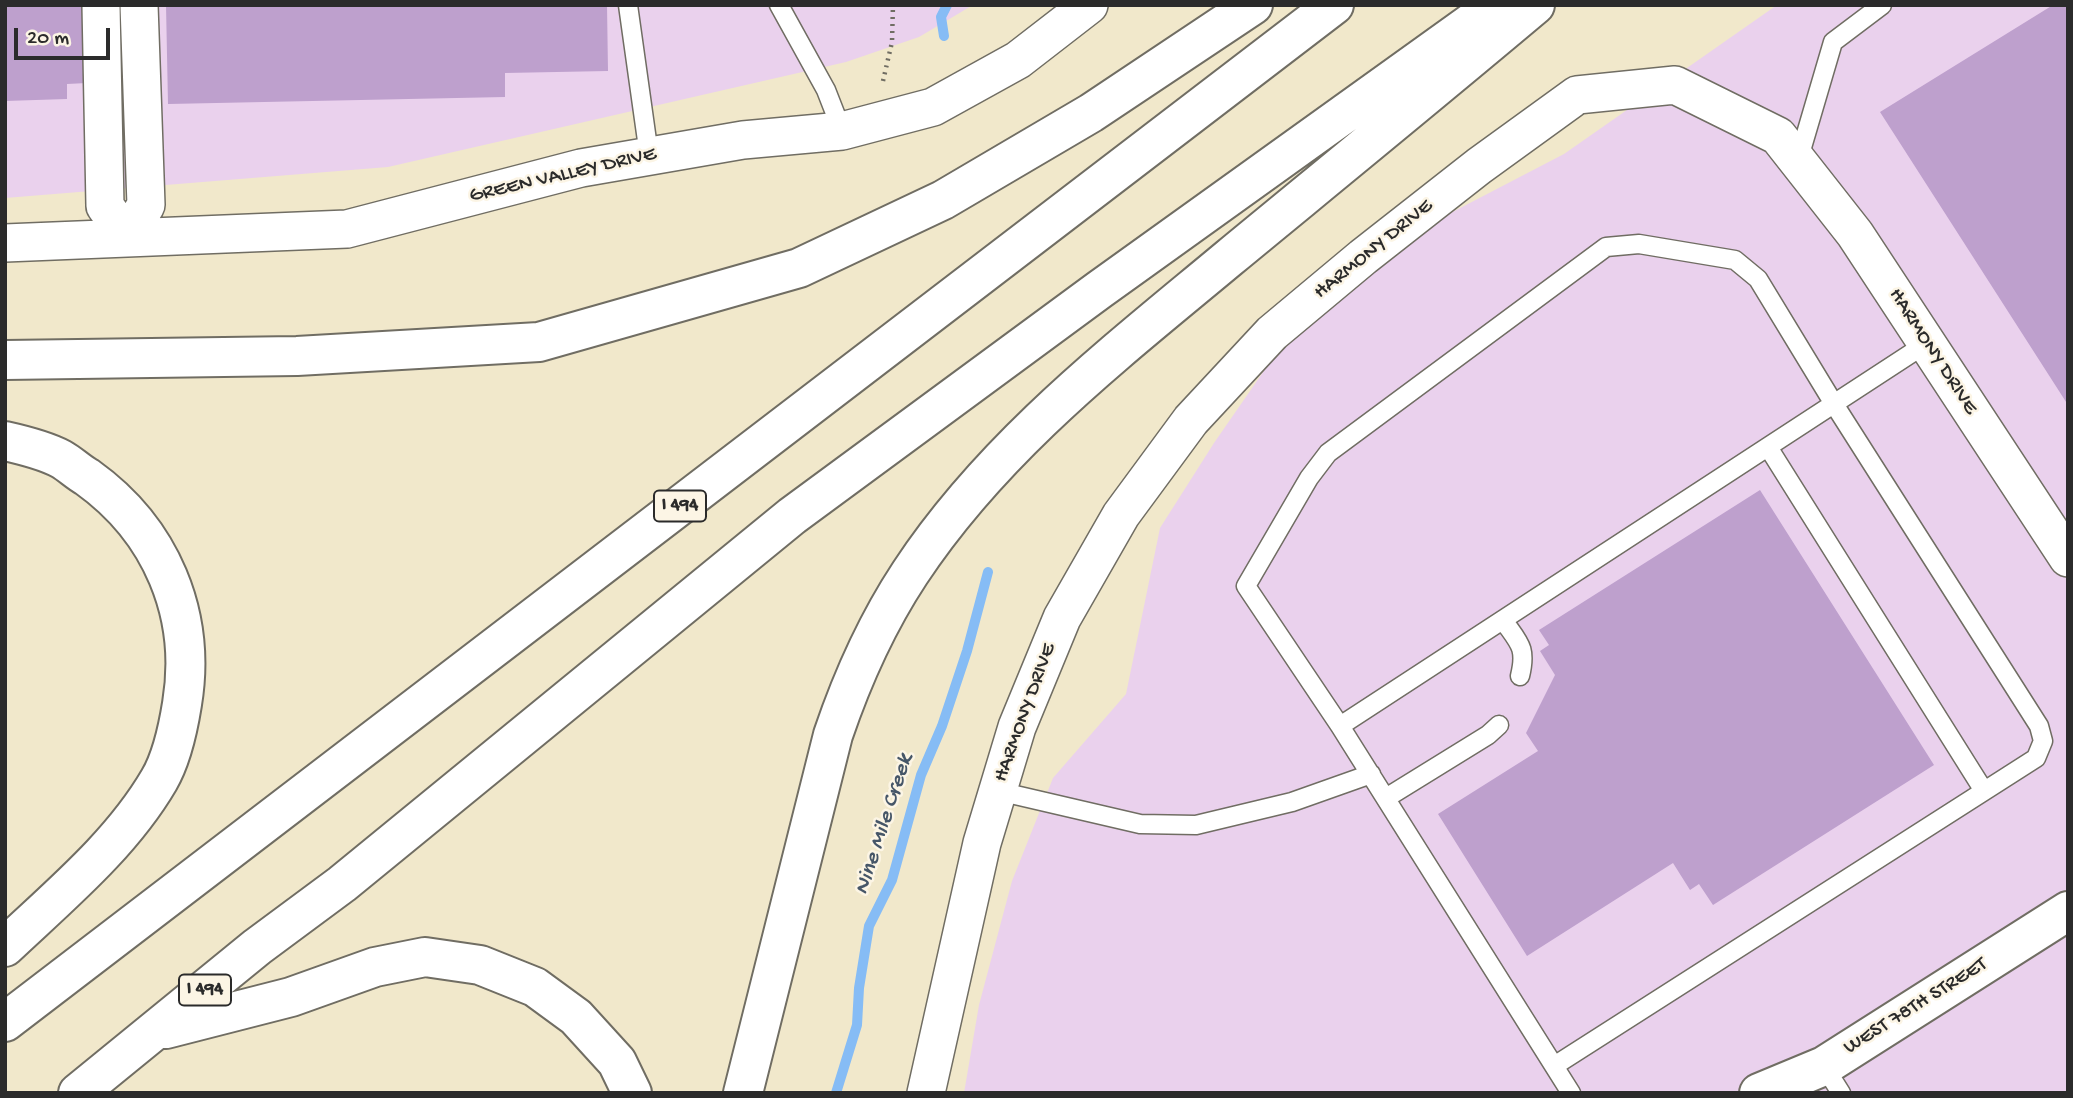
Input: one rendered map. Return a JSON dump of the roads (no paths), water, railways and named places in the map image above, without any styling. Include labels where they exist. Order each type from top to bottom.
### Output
[{"type":"main road","points":[[5,360],[297,356],[539,342],[799,268],[943,200],[1091,113],[1254,5]]},
{"type":"main road","name":"I 494","points":[[16,1015],[1334,5]]},
{"type":"main road","name":"I 494","points":[[85,1088],[257,947],[342,884],[792,516],[1098,290],[1496,5]]},
{"type":"main road","points":[[743,1093],[833,735],[851,685],[886,614],[910,573],[966,498],[1032,428],[1123,346],[1535,5]]},
{"type":"main road","points":[[5,441],[61,459],[101,488],[135,521],[159,558],[177,597],[186,642],[186,683],[178,729],[160,778],[127,824],[78,878],[5,947]]},
{"type":"main road","name":"WEST 78TH STREET","points":[[1759,1093],[1833,1079],[2068,911]]},
{"type":"main road","points":[[153,1032],[291,997],[375,967],[425,957],[480,965],[535,987],[576,1017],[617,1062],[632,1093]]},
{"type":"street","points":[[101,5],[105,206],[127,237],[146,205],[139,5]]},
{"type":"street","name":"GREEN VALLEY DRIVE","points":[[5,243],[347,229],[581,169],[744,140],[842,131],[933,107],[1018,60],[1089,5]]},
{"type":"street","name":"HARMONY DRIVE","points":[[926,1093],[982,843],[1017,727],[1062,618],[1121,515],[1191,420],[1272,333],[1479,166],[1577,95],[1675,85],[1778,136],[1855,234],[2068,558]]},
{"type":"lane","points":[[628,5],[649,156]]},
{"type":"lane","points":[[779,5],[826,90],[842,131]]},
{"type":"lane","points":[[1798,161],[1833,41],[1882,5]]},
{"type":"lane","points":[[1554,1066],[2036,758],[2043,741],[2039,726],[1834,404],[1758,279],[1735,260],[1640,244],[1606,247],[1328,453],[1309,478],[1246,586],[1371,774],[1554,1066],[1571,1093]]},
{"type":"lane","points":[[1340,726],[1927,343]]},
{"type":"lane","points":[[1768,447],[1984,791]]},
{"type":"lane","points":[[1503,620],[1521,645],[1524,659],[1520,677]]},
{"type":"lane","points":[[1386,798],[1488,735],[1499,725]]},
{"type":"lane","points":[[998,791],[1140,824],[1196,825],[1292,802],[1371,774]]},
{"type":"waterway","name":"Nine Mile Creek","points":[[944,36],[941,17],[947,5]]},
{"type":"waterway","name":"Nine Mile Creek","points":[[836,1093],[857,1025],[859,988],[869,926],[892,880],[921,775],[942,726],[967,651],[988,572]]}]
